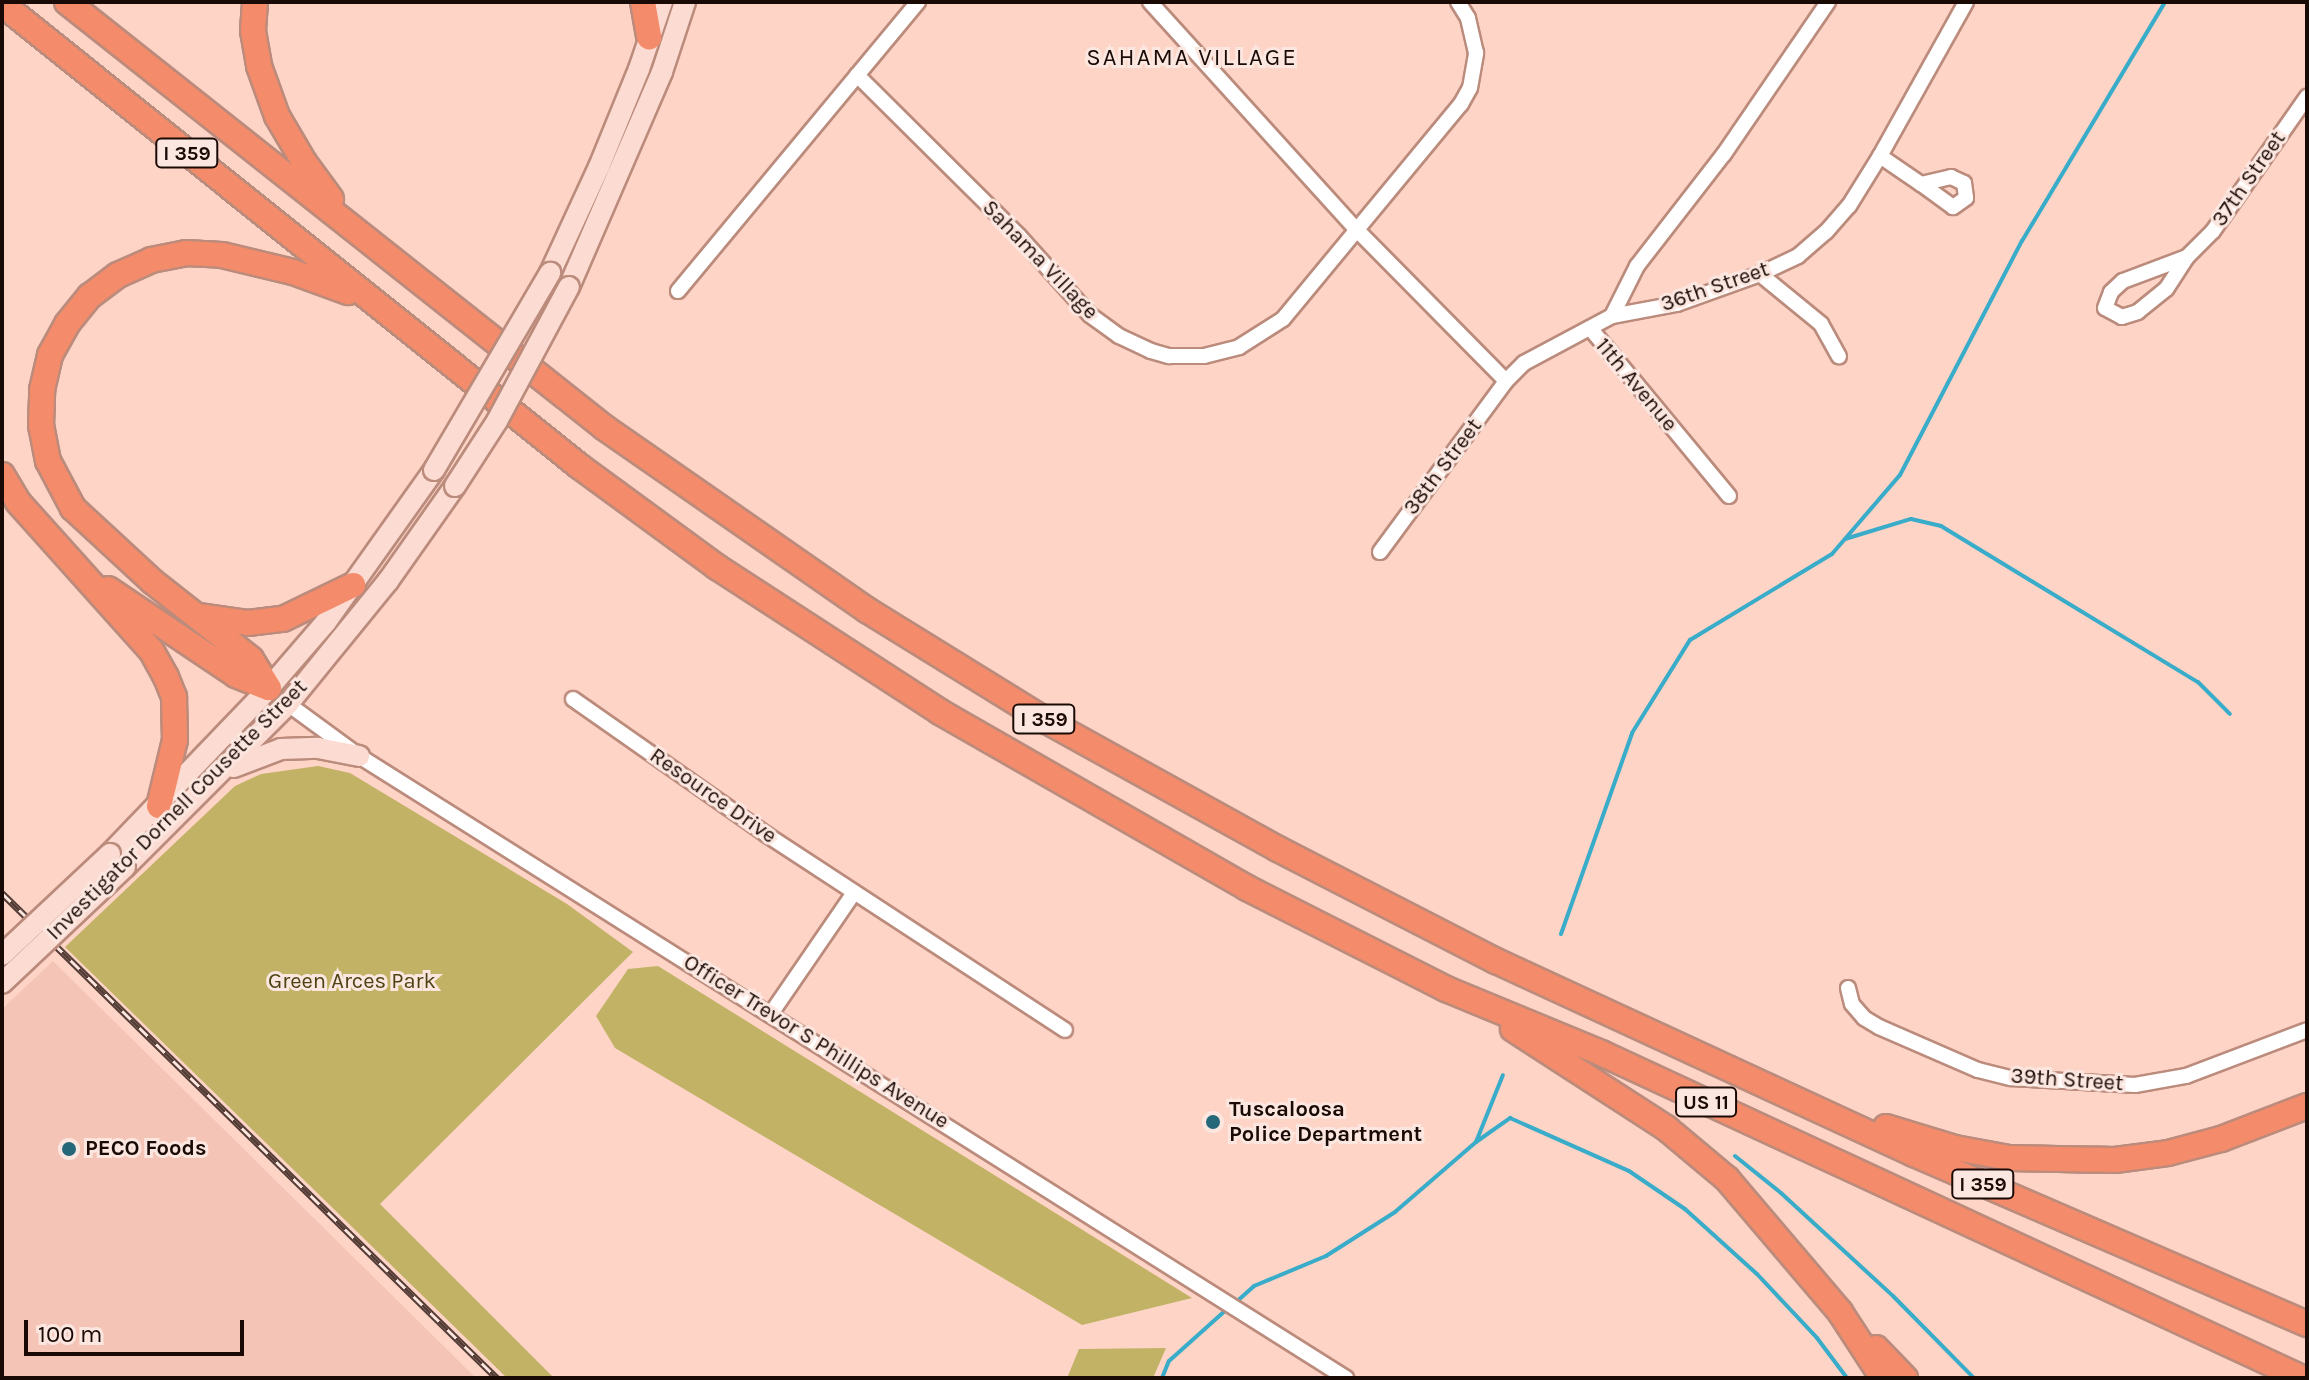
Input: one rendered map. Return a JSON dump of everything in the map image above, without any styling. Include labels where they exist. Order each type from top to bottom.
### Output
[{"type":"highway","name":"I 359","points":[[67,2],[605,428],[867,610],[1047,721],[1278,849],[1496,961],[1803,1102],[2307,1324]]},
{"type":"highway","points":[[255,2],[253,31],[259,66],[277,116],[304,162],[352,226]]},
{"type":"highway","points":[[643,2],[649,37]]},
{"type":"highway","name":"I 359","points":[[2,4],[373,302],[645,515],[865,665],[1080,794],[1247,888],[1446,989]]},
{"type":"highway","points":[[269,688],[251,659],[152,581],[73,508],[48,461],[41,426],[42,390],[50,355],[67,324],[90,296],[118,275],[151,260],[186,253],[222,255],[269,265],[373,302]]},
{"type":"highway","points":[[2,475],[18,502],[151,650],[174,697],[175,740],[159,806]]},
{"type":"highway","points":[[83,572],[236,675],[269,688]]},
{"type":"highway","points":[[198,616],[248,623],[274,620],[300,613],[353,585]]},
{"type":"highway","points":[[1446,989],[1666,1128],[1727,1179],[1840,1312],[1905,1378]]},
{"type":"highway","name":"US 11","points":[[1446,989],[1601,1053],[2302,1378]]},
{"type":"highway","points":[[1803,1102],[1955,1148],[2009,1158],[2061,1162],[2168,1153],[2221,1139],[2307,1106]]},
{"type":"highway","points":[[1840,1312],[1883,1378]]},
{"type":"main road","name":"Investigator Dornell Cousette Street","points":[[2,983],[118,861],[159,806],[269,688],[353,585],[434,470],[550,273],[594,180],[662,2]]},
{"type":"main road","name":"Investigator Dornell Cousette Street","points":[[2,955],[219,774],[288,704],[388,581],[497,421],[569,287],[662,72],[685,2]]},
{"type":"main road","points":[[269,688],[288,704]]},
{"type":"main road","points":[[219,774],[281,749],[318,748],[359,756]]},
{"type":"street","points":[[678,291],[918,2]]},
{"type":"street","points":[[1150,2],[1357,230],[1506,381]]},
{"type":"street","name":"Sahama Village","points":[[857,75],[1019,236],[1076,303],[1119,336],[1151,351],[1169,356],[1204,356],[1254,340],[1283,319],[1461,104],[1470,88],[1476,53],[1468,18],[1458,2]]},
{"type":"street","name":"36th Street","points":[[1612,316],[1637,266],[1724,154],[1828,2]]},
{"type":"street","name":"36th Street","points":[[1612,316],[1677,304],[1760,274],[1798,256],[1826,232],[1849,206],[1880,156],[1966,2]]},
{"type":"street","name":"37th Street","points":[[2187,257],[2123,281],[2111,292],[2105,308],[2122,317],[2138,312],[2166,289],[2187,257],[2213,231],[2307,97]]},
{"type":"street","points":[[1880,156],[1921,184]]},
{"type":"street","points":[[1760,274],[1821,324],[1839,356]]},
{"type":"street","points":[[1590,328],[1612,316]]},
{"type":"street","name":"11th Avenue","points":[[1506,381],[1524,363],[1590,328],[1729,496]]},
{"type":"street","name":"38th Street","points":[[1380,552],[1506,381]]},
{"type":"street","name":"Resource Drive","points":[[573,699],[854,893],[1065,1030]]},
{"type":"street","name":"Officer Trevor S Phillips Avenue","points":[[288,704],[359,756],[1346,1378]]},
{"type":"street","points":[[770,1015],[854,893]]},
{"type":"street","name":"39th Street","points":[[1848,988],[1852,1004],[1864,1018],[1879,1027],[1978,1070],[2011,1078],[2135,1085],[2186,1076],[2307,1030]]},
{"type":"shaded area","points":[[53,961],[476,1378],[2,1378],[2,1009]]},
{"type":"green space","name":"Green Arces Park","points":[[318,766],[350,773],[567,904],[633,952],[380,1204],[554,1378],[507,1378],[65,947],[235,786],[261,774]]},
{"type":"green space","points":[[658,966],[1192,1298],[1082,1325],[615,1048],[596,1016],[628,969]]},
{"type":"green space","points":[[1166,1348],[1153,1378],[1067,1378],[1079,1349]]},
{"type":"waterway","points":[[1561,934],[1632,733],[1690,640],[1832,554],[1900,475],[2022,241],[2165,2]]},
{"type":"waterway","points":[[1845,539],[1911,519],[1941,526],[2198,682],[2230,714]]},
{"type":"waterway","points":[[1234,1304],[1254,1286],[1326,1256],[1395,1212],[1476,1142],[1503,1075]]},
{"type":"waterway","points":[[1476,1142],[1510,1118],[1629,1171],[1685,1209],[1757,1274],[1817,1338],[1847,1378]]},
{"type":"waterway","points":[[1735,1156],[1781,1193],[1893,1296],[1974,1378]]},
{"type":"waterway","points":[[1162,1378],[1169,1361],[1227,1309]]},
{"type":"railway","points":[[2,893],[497,1378]]},
{"type":"place","name":"Tuscaloosa Police Department","points":[[1213,1122]]},
{"type":"place","name":"PECO Foods","points":[[69,1149]]},
{"type":"district","name":"SAHAMA VILLAGE","points":[[1192,58]]}]
